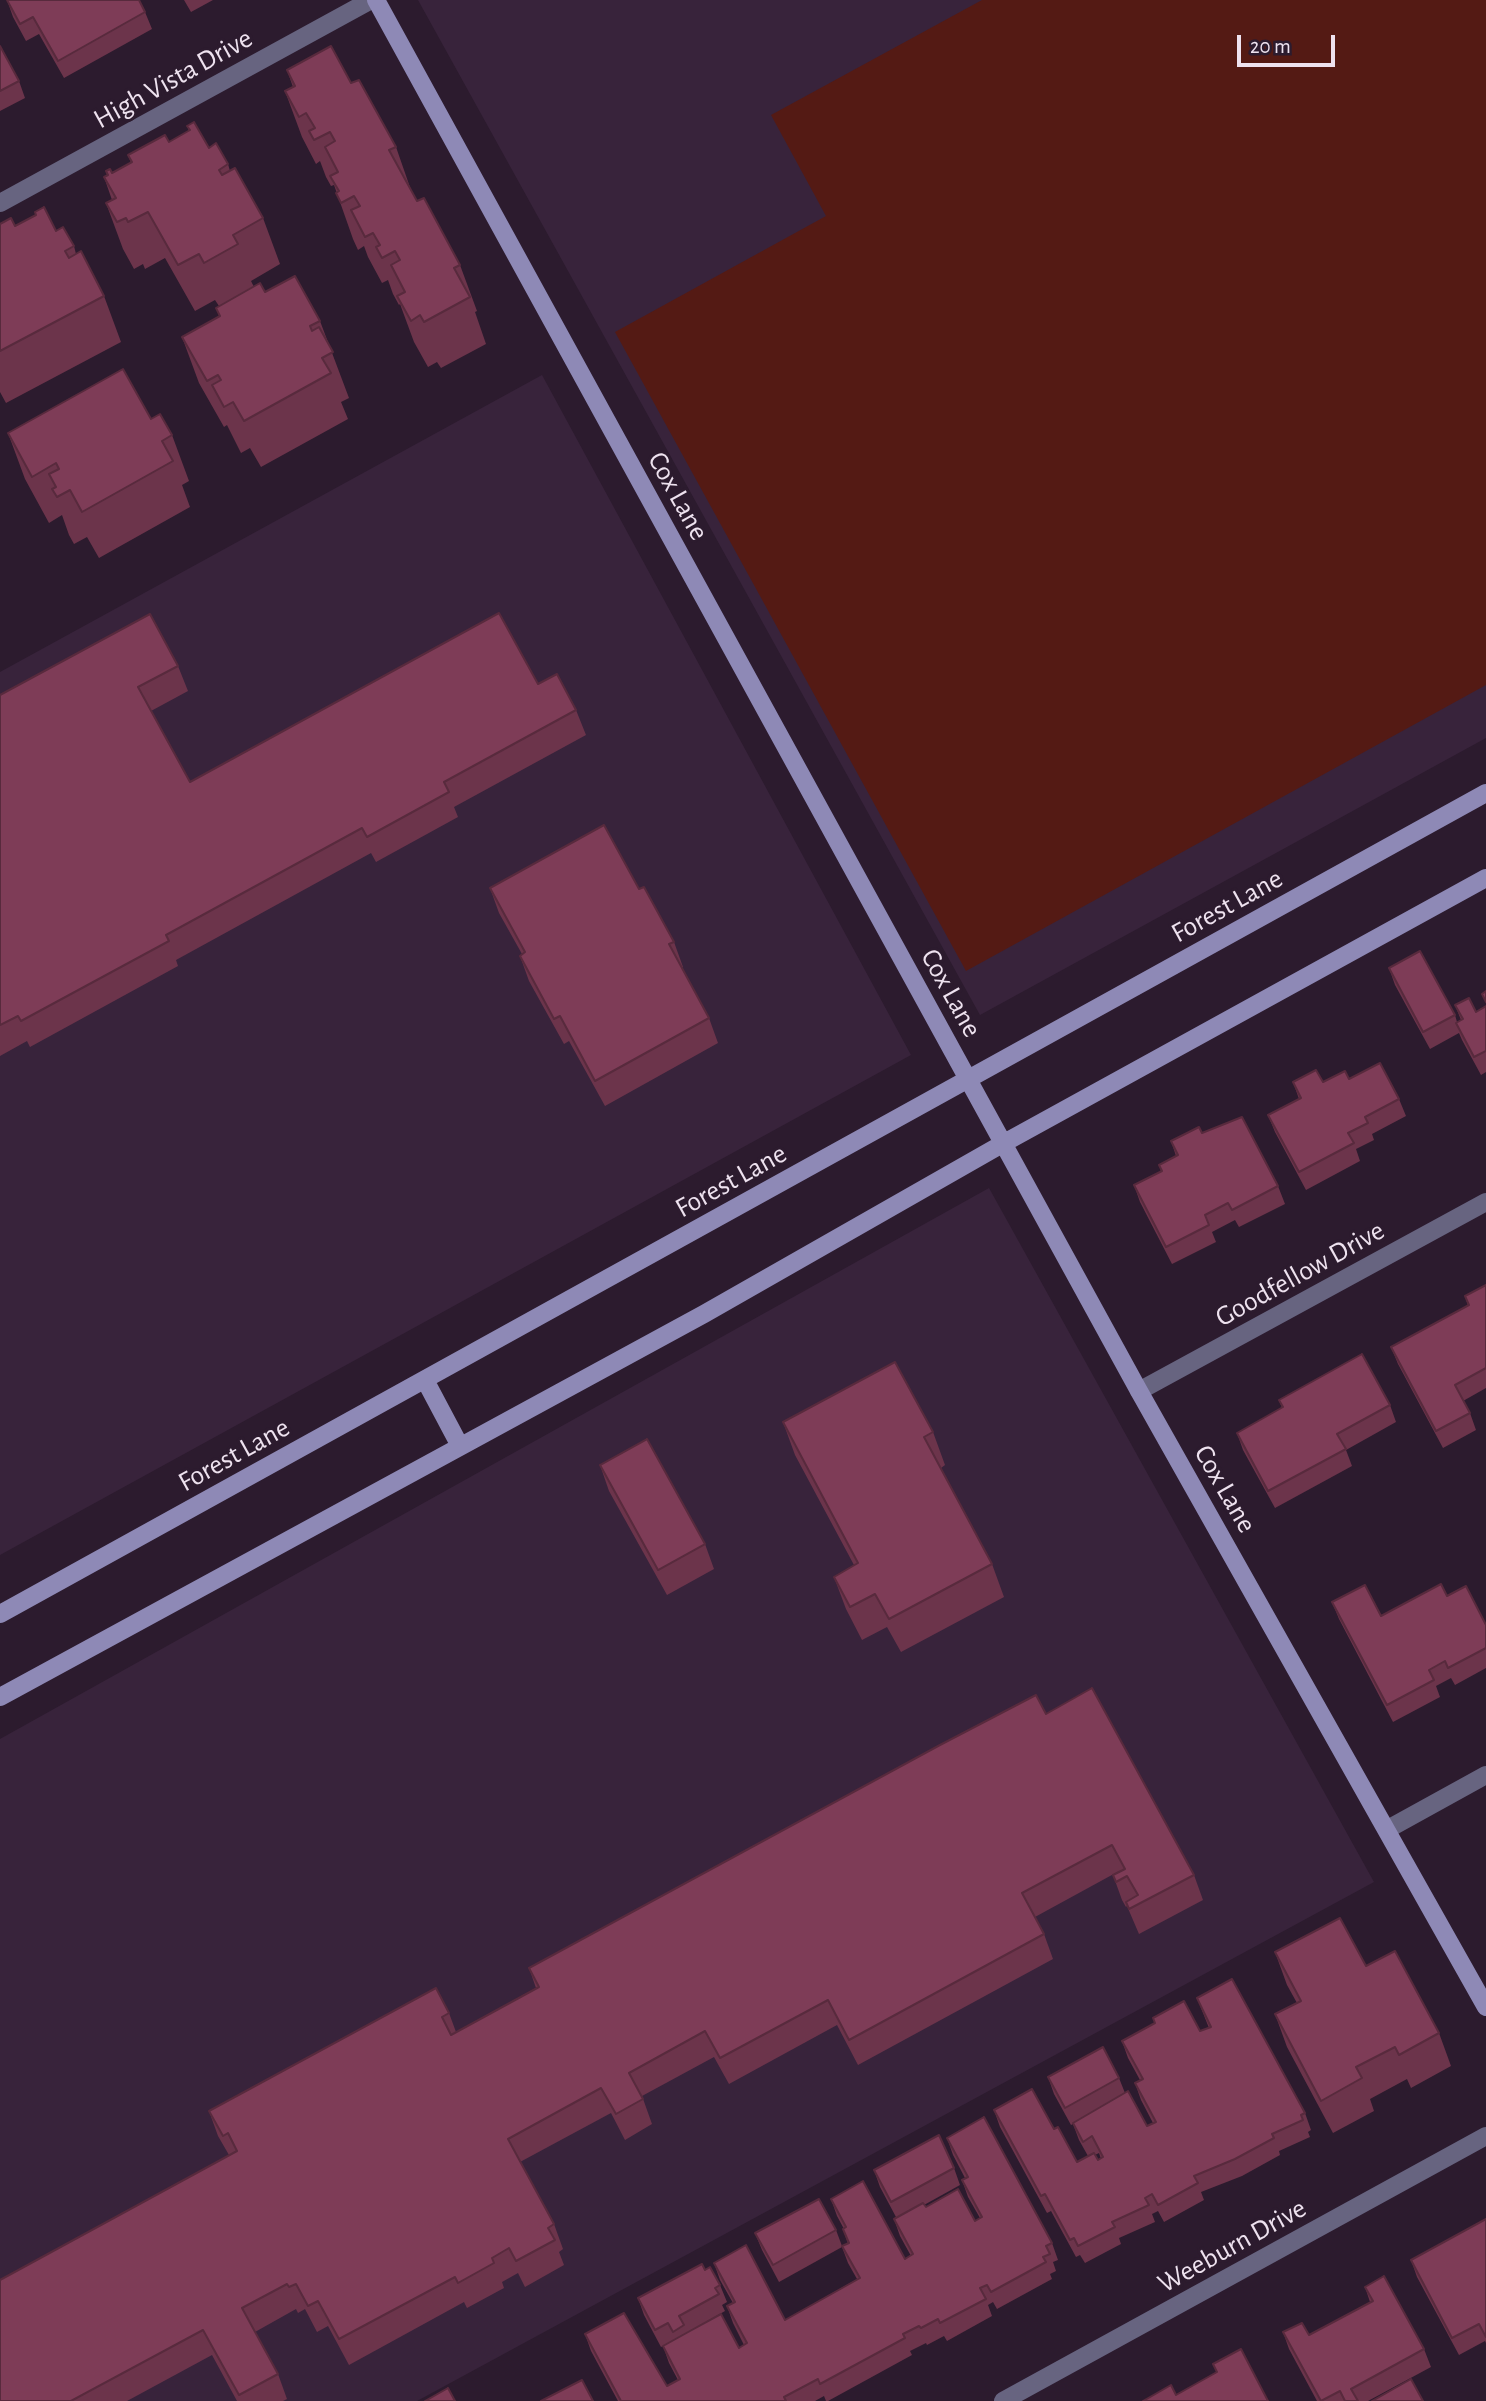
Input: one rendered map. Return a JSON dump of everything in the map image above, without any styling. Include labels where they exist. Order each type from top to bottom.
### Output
[{"type":"main road","name":"Cox Lane","points":[[376,0],[1139,1391],[1486,2007]]},
{"type":"main road","name":"Forest Lane","points":[[0,1614],[1486,793]]},
{"type":"main road","points":[[0,1697],[704,1314],[1004,1143],[1486,878]]},
{"type":"main road","points":[[425,1380],[460,1446]]},
{"type":"street","name":"High Vista Drive","points":[[0,204],[371,0]]},
{"type":"street","name":"Goodfellow Drive","points":[[1139,1391],[1486,1202]]},
{"type":"street","points":[[1388,1829],[1486,1775]]},
{"type":"street","name":"Weeburn Drive","points":[[1003,2401],[1486,2136]]},
{"type":"shaded area","points":[[418,0],[1486,0],[1486,738],[980,1015]]},
{"type":"shaded area","points":[[982,0],[1486,0],[1486,685],[966,971],[615,332],[826,216],[771,115]]},
{"type":"shaded area","points":[[542,375],[911,1055],[0,1555],[0,672]]},
{"type":"shaded area","points":[[989,1188],[1374,1882],[417,2401],[0,2401],[0,1739]]},
{"type":"building","points":[[7,0],[139,0],[145,12],[58,61],[33,17],[20,24]]},
{"type":"building","points":[[0,46],[19,81],[0,91]]},
{"type":"building","points":[[331,46],[351,83],[359,80],[396,147],[389,150],[417,201],[424,198],[460,265],[454,268],[470,297],[424,322],[420,315],[411,321],[397,296],[405,292],[391,265],[400,260],[395,251],[382,258],[376,247],[380,245],[373,233],[365,237],[351,210],[360,206],[354,196],[341,203],[336,193],[339,191],[330,176],[338,172],[325,147],[335,141],[330,132],[314,140],[309,131],[315,128],[306,113],[299,117],[285,91],[295,86],[287,70]]},
{"type":"building","points":[[194,122],[209,148],[216,143],[228,164],[219,170],[222,175],[235,168],[263,218],[233,235],[238,244],[204,263],[199,254],[178,265],[148,212],[128,222],[126,218],[117,222],[106,203],[116,198],[104,177],[108,175],[106,171],[110,169],[112,173],[132,162],[128,155],[165,135],[169,142],[190,130],[187,126]]},
{"type":"building","points":[[44,207],[56,231],[63,227],[74,246],[65,251],[69,258],[81,251],[104,296],[0,351],[0,224],[11,218],[15,226],[36,215],[35,212]]},
{"type":"building","points":[[295,276],[320,321],[310,326],[312,331],[319,327],[333,352],[322,358],[331,373],[244,421],[233,402],[224,407],[212,385],[221,380],[218,375],[207,381],[182,337],[220,316],[216,308],[260,283],[265,292]]},
{"type":"building","points":[[123,369],[151,419],[160,414],[172,435],[162,441],[173,461],[82,512],[70,490],[57,497],[52,489],[56,487],[49,474],[59,469],[56,463],[32,477],[8,433]]},
{"type":"building","points":[[499,613],[538,684],[557,674],[576,710],[444,782],[449,792],[367,837],[362,828],[166,935],[169,941],[21,1021],[18,1016],[0,1025],[0,695],[150,614],[178,666],[138,687],[190,782]]},
{"type":"building","points":[[604,825],[639,889],[644,887],[674,942],[669,944],[709,1018],[595,1081],[560,1016],[554,1019],[520,956],[525,952],[490,888]]},
{"type":"building","points":[[1420,951],[1455,1015],[1423,1032],[1389,968]]},
{"type":"building","points":[[1469,998],[1476,1012],[1486,1006],[1486,1051],[1474,1057],[1456,1023],[1463,1019],[1455,1005]]},
{"type":"building","points":[[1380,1063],[1399,1099],[1365,1117],[1368,1123],[1348,1133],[1354,1143],[1299,1172],[1268,1115],[1301,1098],[1293,1082],[1316,1070],[1323,1082],[1345,1071],[1349,1079]]},
{"type":"building","points":[[1242,1117],[1278,1186],[1232,1210],[1228,1203],[1205,1215],[1209,1225],[1166,1247],[1134,1185],[1162,1171],[1159,1165],[1178,1155],[1171,1141],[1199,1127],[1202,1133]]},
{"type":"building","points":[[1486,1285],[1486,1368],[1455,1385],[1470,1413],[1436,1431],[1391,1347],[1469,1305],[1465,1296]]},
{"type":"building","points":[[1362,1354],[1390,1405],[1337,1434],[1346,1449],[1268,1491],[1237,1433],[1283,1407],[1279,1400]]},
{"type":"building","points":[[895,1362],[933,1432],[924,1437],[992,1564],[889,1619],[875,1594],[850,1607],[834,1577],[858,1563],[783,1422]]},
{"type":"building","points":[[647,1439],[705,1544],[658,1570],[600,1465]]},
{"type":"building","points":[[1441,1584],[1447,1596],[1466,1586],[1486,1625],[1486,1648],[1448,1668],[1445,1661],[1429,1670],[1434,1680],[1387,1705],[1332,1602],[1365,1585],[1381,1616]]},
{"type":"building","points":[[1092,1688],[1194,1875],[1129,1909],[1126,1902],[1138,1895],[1127,1876],[1116,1882],[1113,1875],[1125,1869],[1112,1845],[1022,1893],[1044,1934],[849,2040],[828,2000],[720,2058],[705,2031],[629,2073],[643,2099],[616,2114],[601,2088],[508,2139],[554,2224],[548,2228],[555,2240],[516,2261],[509,2248],[492,2258],[494,2263],[458,2283],[455,2277],[339,2339],[318,2301],[308,2306],[296,2284],[289,2287],[287,2284],[242,2308],[278,2374],[239,2395],[203,2330],[71,2401],[0,2401],[0,2280],[237,2151],[228,2133],[223,2136],[209,2111],[436,1988],[449,2013],[442,2017],[451,2035],[539,1987],[529,1968],[940,1745],[1036,1695],[1046,1714]]},
{"type":"building","points":[[1340,1918],[1366,1966],[1395,1951],[1439,2033],[1399,2055],[1395,2047],[1356,2067],[1362,2078],[1321,2101],[1275,2014],[1301,2001],[1275,1952]]},
{"type":"building","points":[[1232,1979],[1305,2113],[1301,2115],[1303,2120],[1272,2134],[1274,2138],[1235,2159],[1194,2176],[1198,2183],[1158,2205],[1152,2194],[1145,2198],[1149,2205],[1112,2222],[1115,2227],[1078,2246],[1074,2238],[1070,2240],[1045,2194],[1041,2196],[994,2110],[1032,2089],[1054,2129],[1058,2127],[1077,2162],[1094,2153],[1098,2160],[1103,2157],[1092,2136],[1083,2142],[1073,2123],[1128,2091],[1147,2126],[1156,2122],[1135,2083],[1143,2079],[1122,2041],[1155,2023],[1153,2018],[1184,2001],[1200,2031],[1211,2027],[1197,1998]]},
{"type":"building","points":[[1103,2047],[1119,2078],[1065,2108],[1048,2077]]},
{"type":"building","points":[[984,2117],[1052,2243],[1046,2246],[1050,2254],[1043,2257],[1046,2262],[991,2292],[987,2285],[980,2288],[986,2299],[940,2323],[938,2319],[903,2334],[905,2338],[820,2384],[818,2379],[784,2397],[786,2401],[621,2401],[585,2334],[624,2313],[667,2386],[680,2379],[663,2346],[721,2314],[739,2348],[747,2343],[727,2306],[735,2302],[714,2263],[746,2245],[785,2320],[860,2278],[842,2246],[849,2243],[843,2229],[846,2227],[831,2199],[863,2181],[905,2259],[913,2254],[894,2219],[923,2203],[926,2207],[958,2189],[975,2221],[982,2217],[962,2180],[968,2177],[947,2138]]},
{"type":"building","points":[[939,2135],[954,2168],[891,2202],[874,2170]]},
{"type":"building","points":[[819,2199],[836,2230],[773,2265],[755,2233]]},
{"type":"building","points":[[1486,2219],[1486,2337],[1479,2324],[1452,2338],[1411,2260]]},
{"type":"building","points":[[702,2264],[705,2270],[710,2267],[720,2285],[715,2288],[719,2294],[679,2316],[684,2325],[673,2332],[668,2323],[655,2330],[638,2298]]},
{"type":"building","points":[[1384,2276],[1424,2349],[1351,2389],[1358,2401],[1345,2401],[1340,2391],[1321,2401],[1283,2332],[1302,2323],[1309,2335],[1373,2301],[1365,2287]]},
{"type":"building","points":[[1241,2349],[1268,2401],[1143,2401],[1171,2385],[1176,2395],[1217,2372],[1213,2364]]},
{"type":"building","points":[[1411,2379],[1423,2401],[1372,2401]]},
{"type":"building","points":[[582,2380],[593,2401],[541,2401]]},
{"type":"building","points":[[448,2388],[455,2401],[425,2401]]}]
